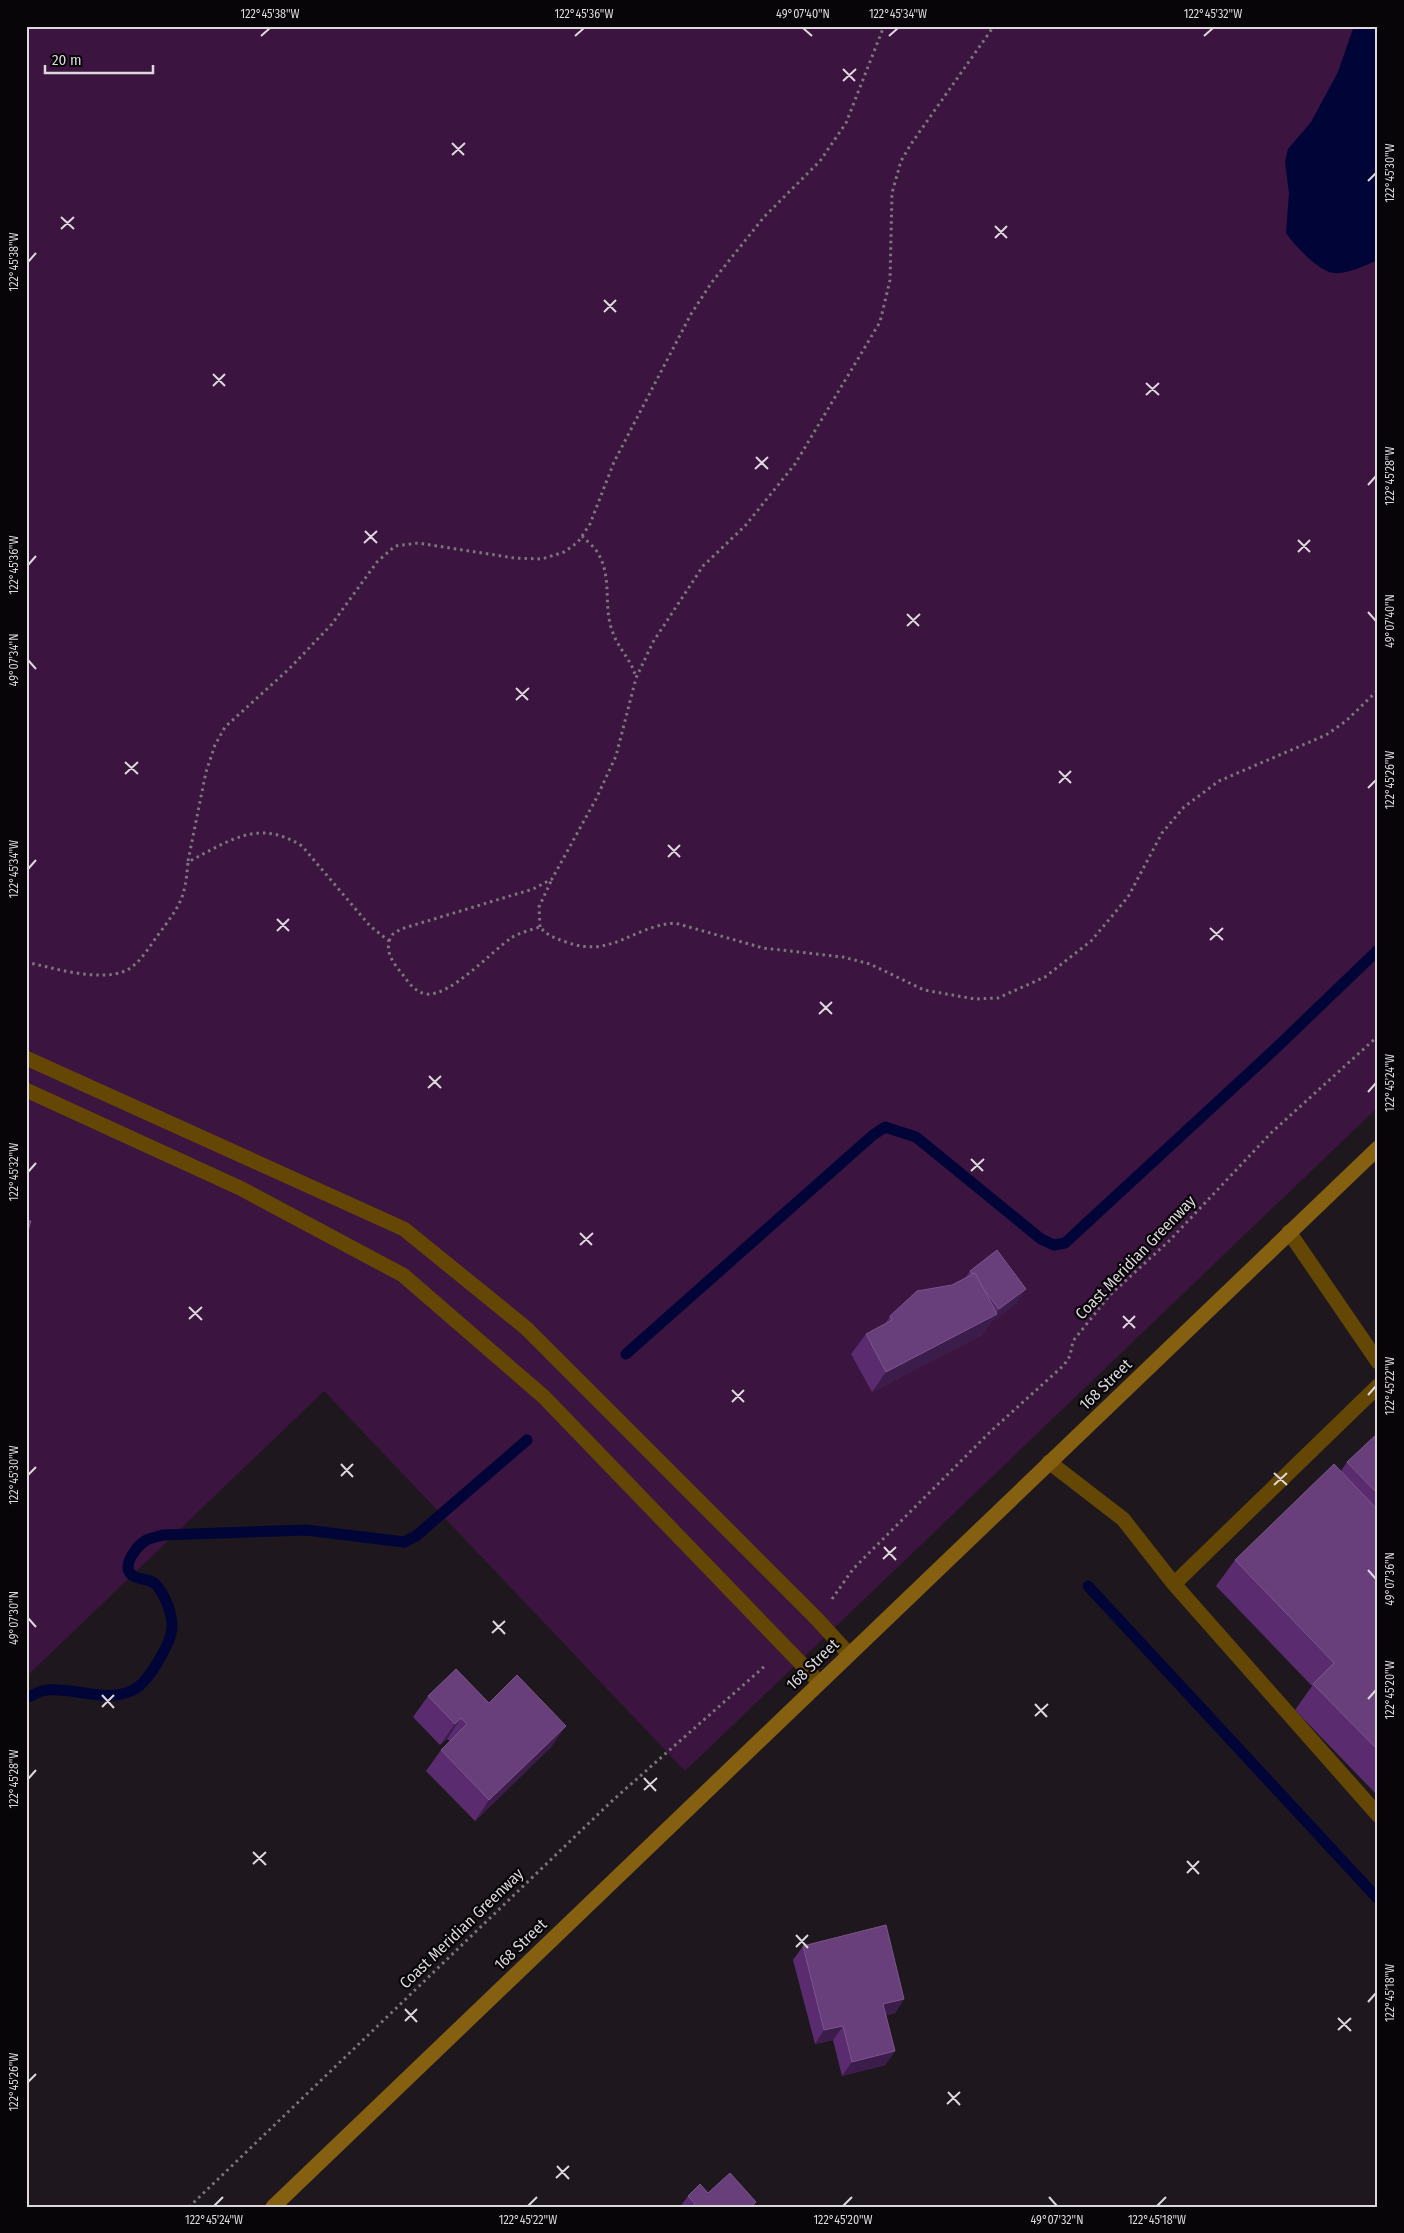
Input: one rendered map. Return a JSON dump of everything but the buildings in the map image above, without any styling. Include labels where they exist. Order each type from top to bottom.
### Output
[{"type":"main road","name":"168 Street","points":[[272,2207],[848,1653],[1378,1148]]},
{"type":"lane","points":[[26,1058],[404,1229],[526,1328],[809,1611],[848,1653]]},
{"type":"lane","points":[[26,1090],[240,1188],[404,1275],[544,1396],[819,1682]]},
{"type":"lane","points":[[1289,1232],[1378,1362]]},
{"type":"lane","points":[[1174,1584],[1378,1386]]},
{"type":"lane","points":[[1048,1462],[1123,1519],[1174,1584],[1378,1815]]},
{"type":"path","points":[[26,962],[86,974],[109,975],[125,971],[139,961],[180,906],[186,887],[188,862],[206,772],[215,745],[225,726],[289,669],[332,624],[377,562],[395,546],[418,543],[514,558],[542,559],[564,552],[578,542],[590,524],[614,462],[691,314],[712,282],[764,217],[820,161],[846,123],[884,26]]},
{"type":"path","points":[[994,26],[911,144],[902,161],[892,193],[890,280],[880,322],[795,464],[745,526],[703,566],[653,642],[636,678],[616,756],[596,799],[552,879],[539,907],[540,927],[548,936],[578,947],[593,948],[606,947],[660,924],[674,923],[763,948],[843,957],[870,964],[924,990],[975,999],[998,998],[1045,977],[1091,941],[1128,897],[1162,833],[1184,807],[1219,781],[1326,735],[1346,721],[1378,690]]},
{"type":"path","points":[[582,536],[599,555],[606,571],[609,621],[614,636],[634,665],[636,678]]},
{"type":"path","points":[[188,862],[239,835],[270,832],[291,839],[302,846],[370,926],[388,941]]},
{"type":"path","points":[[540,927],[513,937],[444,991],[435,993],[426,994],[417,991],[410,985],[387,949],[388,941],[393,934],[401,929],[533,888],[552,879]]},
{"type":"path","name":"Coast Meridian Greenway","points":[[840,1590],[853,1569],[956,1465],[1064,1365],[1070,1356],[1073,1341],[1110,1295],[1170,1240],[1272,1132],[1378,1036]]},
{"type":"path","name":"Coast Meridian Greenway","points":[[188,2207],[613,1800],[757,1673]]},
{"type":"shaded area","points":[[26,26],[1378,26],[1378,1107],[685,1771],[324,1391],[26,1677]]},
{"type":"shaded area","points":[[1354,26],[1378,26],[1378,260],[1354,270],[1334,273],[1323,269],[1311,260],[1286,233],[1289,193],[1285,162],[1288,149],[1311,122],[1338,72]]},
{"type":"waterway","points":[[626,1354],[873,1135],[885,1127],[916,1137],[1041,1239],[1054,1245],[1065,1243],[1276,1048],[1378,950]]},
{"type":"waterway","points":[[26,1698],[48,1690],[105,1696],[116,1695],[138,1687],[148,1676],[164,1651],[171,1634],[172,1623],[167,1604],[158,1587],[151,1581],[135,1577],[128,1569],[132,1555],[147,1540],[163,1535],[306,1530],[404,1542],[416,1536],[527,1440]]},
{"type":"waterway","points":[[1088,1586],[1378,1899]]}]
